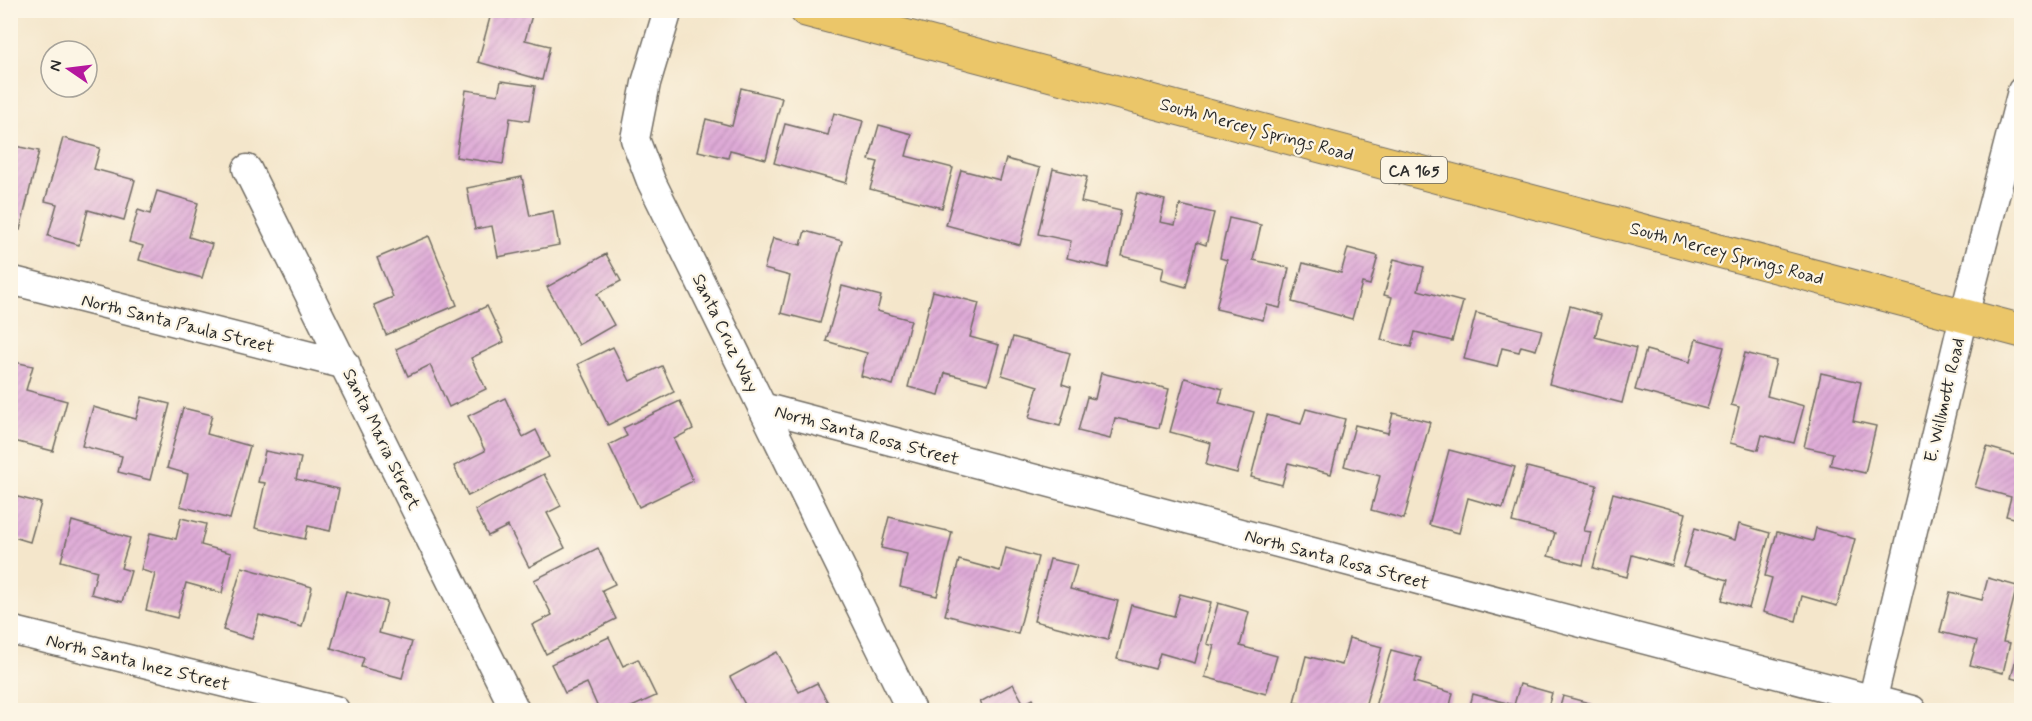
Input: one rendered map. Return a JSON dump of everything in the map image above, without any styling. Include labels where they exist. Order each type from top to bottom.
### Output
[{"type":"main road","name":"South Mercey Springs Road","points":[[806,10],[2022,331]]},
{"type":"street","name":"Santa Cruz Way","points":[[668,10],[646,82],[634,139],[651,181],[911,711]]},
{"type":"street","name":"E. Willmott Road","points":[[1871,705],[1964,316],[2022,91]]},
{"type":"street","name":"Santa Maria Street","points":[[247,169],[346,365],[515,711]]},
{"type":"street","name":"North Santa Paula Street","points":[[10,280],[346,365]]},
{"type":"street","name":"North Santa Rosa Street","points":[[762,407],[1871,705],[1912,711]]},
{"type":"street","name":"North Santa Inez Street","points":[[10,630],[335,711]]},
{"type":"building","points":[[492,10],[514,10],[532,15],[525,40],[550,46],[542,80],[478,62]]},
{"type":"building","points":[[501,81],[535,86],[529,121],[510,118],[503,164],[456,157],[466,90],[498,95]]},
{"type":"building","points":[[741,88],[782,98],[766,159],[730,150],[728,158],[698,151],[706,119],[732,126]]},
{"type":"building","points":[[834,113],[863,121],[846,183],[774,163],[785,124],[828,135]]},
{"type":"building","points":[[879,125],[912,134],[906,156],[953,168],[942,208],[870,189],[878,162],[869,160]]},
{"type":"building","points":[[63,138],[100,148],[94,169],[135,180],[124,220],[88,210],[79,245],[48,236],[57,204],[45,201]]},
{"type":"building","points":[[10,145],[39,151],[20,230],[10,228]]},
{"type":"building","points":[[1006,159],[1040,168],[1020,245],[946,225],[961,170],[1000,180]]},
{"type":"building","points":[[1053,169],[1087,177],[1081,202],[1121,211],[1108,268],[1067,258],[1071,241],[1038,234]]},
{"type":"building","points":[[522,177],[530,216],[553,211],[559,245],[498,257],[492,226],[475,229],[467,188]]},
{"type":"building","points":[[157,191],[198,203],[189,237],[212,244],[202,278],[139,260],[143,246],[129,242],[138,210],[150,214]]},
{"type":"building","points":[[1137,193],[1165,200],[1160,222],[1175,225],[1180,205],[1214,213],[1206,245],[1197,242],[1186,287],[1161,280],[1164,267],[1122,256]]},
{"type":"building","points":[[1229,218],[1261,225],[1253,260],[1289,268],[1280,308],[1267,305],[1263,320],[1216,309],[1227,260],[1220,258]]},
{"type":"building","points":[[805,231],[842,241],[820,323],[781,313],[790,276],[764,269],[773,238],[801,245]]},
{"type":"building","points":[[429,236],[457,305],[386,335],[374,305],[393,297],[377,258]]},
{"type":"building","points":[[1348,248],[1378,256],[1370,285],[1362,283],[1352,319],[1292,302],[1303,263],[1341,273]]},
{"type":"building","points":[[606,254],[621,281],[597,294],[614,325],[579,345],[547,287]]},
{"type":"building","points":[[1394,259],[1424,267],[1418,290],[1463,302],[1452,341],[1415,332],[1411,347],[1381,340],[1392,297],[1384,295]]},
{"type":"building","points":[[842,286],[881,296],[877,311],[911,320],[893,385],[861,376],[867,353],[826,341]]},
{"type":"building","points":[[933,291],[979,303],[970,337],[999,345],[988,384],[945,373],[939,395],[908,387]]},
{"type":"building","points":[[487,306],[504,342],[471,358],[486,389],[449,407],[430,365],[408,376],[396,349]]},
{"type":"building","points":[[1570,306],[1601,315],[1595,337],[1636,348],[1622,403],[1549,384]]},
{"type":"building","points":[[1476,313],[1542,330],[1536,350],[1521,346],[1519,352],[1502,348],[1497,367],[1464,359]]},
{"type":"building","points":[[1013,337],[1070,353],[1062,384],[1071,387],[1060,426],[1029,418],[1038,386],[1002,375]]},
{"type":"building","points":[[1696,339],[1724,347],[1707,409],[1635,390],[1646,350],[1690,362]]},
{"type":"building","points":[[613,347],[630,381],[662,366],[674,392],[608,425],[578,364]]},
{"type":"building","points":[[1745,353],[1776,361],[1767,396],[1804,406],[1794,443],[1762,435],[1758,450],[1730,443],[1739,407],[1731,405]]},
{"type":"building","points":[[10,361],[33,366],[26,390],[67,401],[53,451],[10,440]]},
{"type":"building","points":[[1101,373],[1169,389],[1159,428],[1115,418],[1110,439],[1078,431],[1087,397],[1095,399]]},
{"type":"building","points":[[1821,373],[1861,382],[1853,421],[1876,426],[1865,473],[1830,465],[1833,453],[1804,447]]},
{"type":"building","points":[[1185,378],[1223,389],[1219,403],[1254,412],[1237,473],[1206,465],[1211,443],[1170,432]]},
{"type":"building","points":[[142,397],[170,404],[150,480],[118,472],[122,456],[82,446],[93,407],[136,419]]},
{"type":"building","points":[[505,398],[523,437],[536,430],[549,457],[468,496],[454,466],[485,451],[468,416]]},
{"type":"building","points":[[680,401],[693,429],[674,439],[693,481],[639,507],[609,445],[627,436],[623,428]]},
{"type":"building","points":[[183,408],[212,415],[207,434],[250,446],[230,519],[180,506],[188,474],[167,468]]},
{"type":"building","points":[[1306,409],[1345,419],[1331,474],[1288,463],[1282,485],[1251,477],[1267,415],[1301,424]]},
{"type":"building","points":[[1393,413],[1430,422],[1404,519],[1371,510],[1380,476],[1344,466],[1355,425],[1388,433]]},
{"type":"building","points":[[1987,447],[2022,457],[2022,520],[2006,516],[2011,497],[1975,487]]},
{"type":"building","points":[[1449,450],[1515,467],[1503,508],[1468,498],[1459,533],[1429,525]]},
{"type":"building","points":[[265,451],[301,458],[296,479],[339,489],[330,531],[308,526],[305,539],[255,528],[265,483],[258,482]]},
{"type":"building","points":[[1527,467],[1597,485],[1584,531],[1591,532],[1583,565],[1548,556],[1555,533],[1512,522]]},
{"type":"building","points":[[544,474],[561,506],[547,513],[565,548],[529,567],[508,526],[488,536],[475,510]]},
{"type":"building","points":[[1613,493],[1686,513],[1672,566],[1632,555],[1627,577],[1593,568]]},
{"type":"building","points":[[10,495],[41,503],[30,542],[10,536]]},
{"type":"building","points":[[889,517],[952,532],[937,596],[900,587],[907,554],[881,548]]},
{"type":"building","points":[[181,518],[206,524],[201,545],[231,553],[222,593],[186,583],[177,618],[146,610],[155,574],[141,570],[150,533],[176,539]]},
{"type":"building","points":[[72,521],[130,538],[121,568],[131,571],[122,602],[91,594],[97,571],[61,561]]},
{"type":"building","points":[[1739,524],[1770,533],[1749,608],[1722,600],[1728,580],[1683,567],[1695,528],[1735,540]]},
{"type":"building","points":[[1816,528],[1855,539],[1837,606],[1802,596],[1796,621],[1763,612],[1772,578],[1765,576],[1777,532],[1813,541]]},
{"type":"building","points":[[598,548],[615,584],[602,590],[616,619],[546,654],[532,625],[552,615],[534,580]]},
{"type":"building","points":[[1006,548],[1038,557],[1018,634],[945,615],[959,560],[1000,571]]},
{"type":"building","points":[[1050,559],[1077,565],[1070,589],[1118,601],[1108,640],[1034,621]]},
{"type":"building","points":[[242,567],[312,587],[302,627],[259,615],[252,639],[223,630]]},
{"type":"building","points":[[1988,578],[2017,586],[2003,642],[2010,643],[2003,673],[1970,665],[1977,641],[1940,632],[1950,592],[1982,600]]},
{"type":"building","points":[[346,591],[387,602],[379,633],[412,642],[402,678],[361,667],[364,658],[331,648]]},
{"type":"building","points":[[1180,594],[1211,602],[1195,663],[1160,653],[1155,669],[1117,659],[1131,605],[1174,616]]},
{"type":"building","points":[[1218,603],[1249,612],[1240,646],[1277,656],[1266,694],[1205,677],[1214,646],[1207,644]]},
{"type":"building","points":[[609,637],[623,666],[638,659],[656,696],[625,710],[599,710],[587,683],[565,693],[551,664]]},
{"type":"building","points":[[1349,638],[1382,647],[1364,710],[1328,710],[1294,702],[1306,656],[1342,665]]},
{"type":"building","points":[[2022,639],[2022,681],[2011,678]]},
{"type":"building","points":[[1391,650],[1421,658],[1414,682],[1453,693],[1449,710],[1374,710]]},
{"type":"building","points":[[777,652],[799,692],[817,683],[832,710],[748,710],[730,677]]},
{"type":"building","points":[[1013,684],[1024,704],[1033,699],[1039,710],[985,710],[980,702]]},
{"type":"building","points":[[1520,684],[1552,693],[1547,710],[1469,710],[1473,694],[1514,705]]},
{"type":"building","points":[[1563,696],[1593,704],[1592,710],[1559,710]]}]
